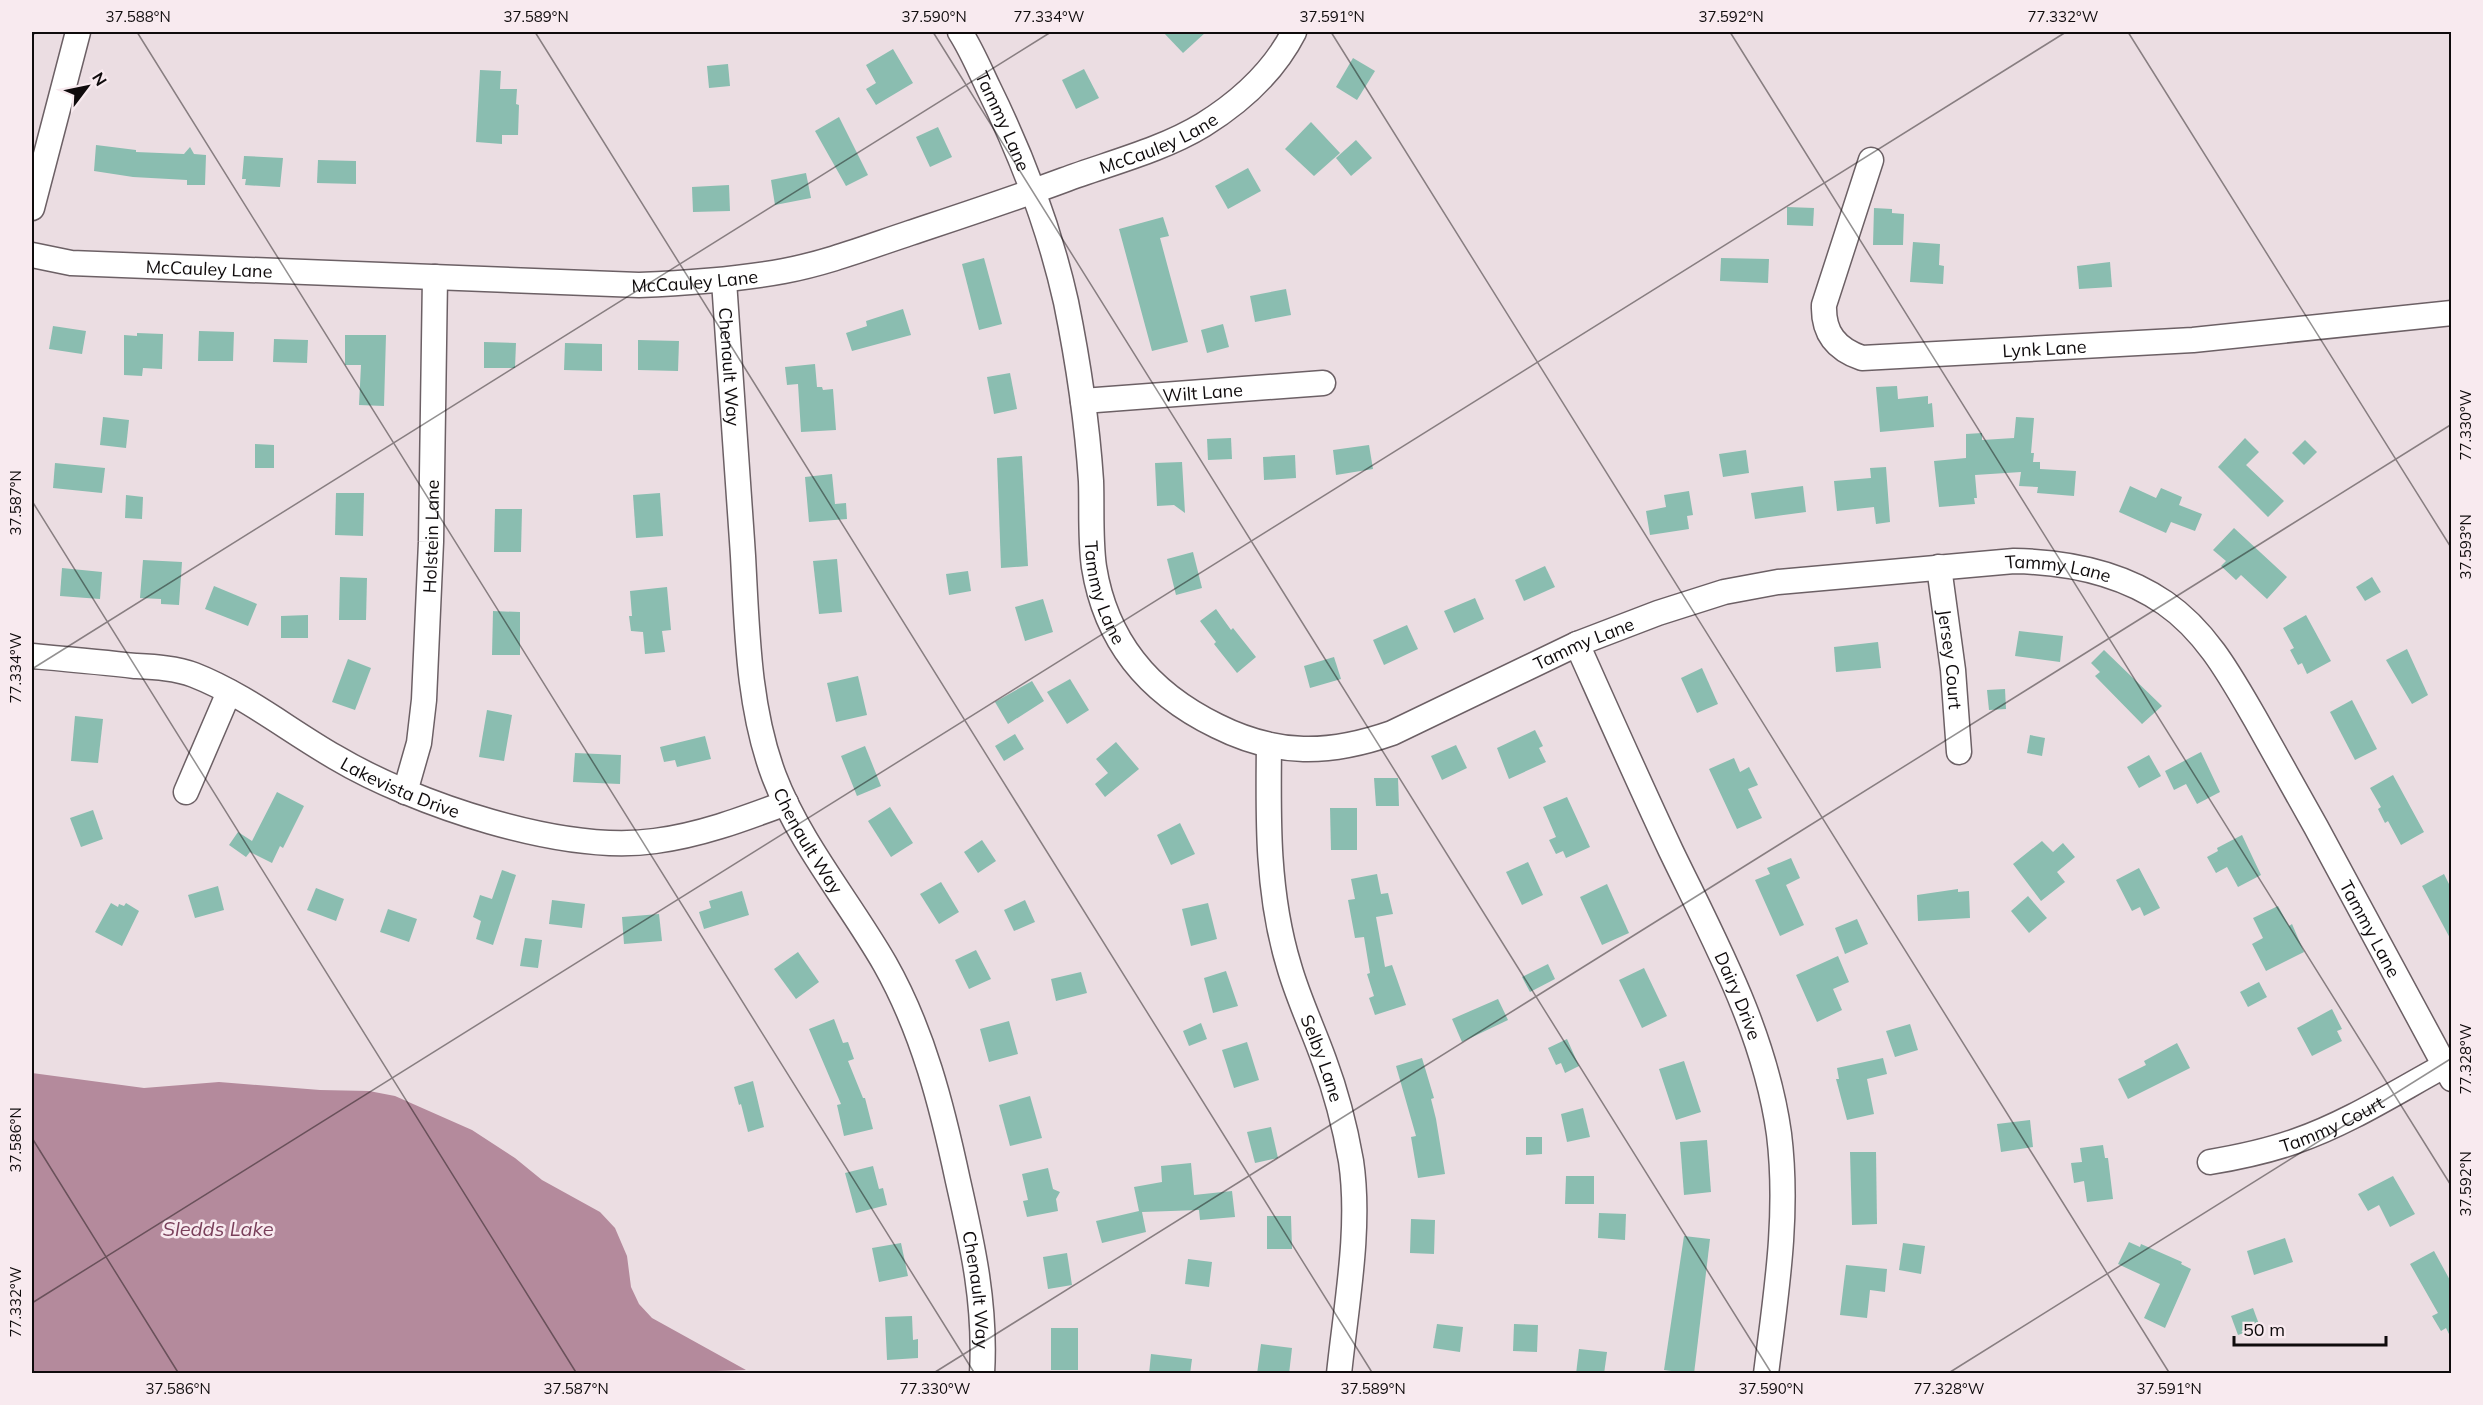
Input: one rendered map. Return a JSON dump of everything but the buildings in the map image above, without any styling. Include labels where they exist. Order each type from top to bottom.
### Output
[{"type":"street","points":[[32,208],[78,32]]},
{"type":"street","name":"Tammy Lane","points":[[960,32],[1002,114],[1034,191],[1046,225],[1065,300],[1083,401],[1091,480],[1094,565],[1101,600],[1114,633],[1130,658],[1175,701],[1198,717],[1231,733],[1269,746],[1299,750],[1330,749],[1362,744],[1392,733],[1577,644],[1658,613],[1724,592],[1778,582],[2014,561],[2044,561],[2078,566],[2109,575],[2138,587],[2166,603],[2211,647],[2289,778],[2448,1073]]},
{"type":"street","name":"McCauley Lane","points":[[32,255],[71,263],[639,285],[724,280],[785,271],[840,257],[1034,191],[1170,141],[1201,126],[1230,107],[1265,74],[1294,32]]},
{"type":"street","name":"Lynk Lane","points":[[1870,160],[1824,305],[1823,317],[1827,332],[1836,344],[1848,353],[1862,358],[2193,339],[2451,313]]},
{"type":"street","name":"Holstein Lane","points":[[405,792],[418,743],[424,700],[431,542],[435,277]]},
{"type":"street","name":"Chenault Way","points":[[724,280],[748,644],[764,747],[786,803],[885,965],[920,1040],[945,1122],[974,1253],[984,1334],[982,1374]]},
{"type":"street","name":"Wilt Lane","points":[[1083,401],[1323,383]]},
{"type":"street","name":"Jersey Court","points":[[1939,567],[1954,680],[1959,752]]},
{"type":"street","name":"Dairy Drive","points":[[1577,644],[1663,834],[1725,962],[1754,1029],[1769,1081],[1779,1135],[1783,1202],[1782,1252],[1766,1374]]},
{"type":"street","name":"Lakevista Drive","points":[[32,656],[152,667],[192,674],[229,692],[335,758],[405,792],[514,827],[577,841],[616,844],[655,842],[696,834],[786,803]]},
{"type":"street","points":[[186,792],[229,692]]},
{"type":"street","name":"Selby Lane","points":[[1269,746],[1268,812],[1271,877],[1278,926],[1289,968],[1328,1072],[1343,1122],[1351,1162],[1354,1195],[1353,1236],[1339,1374]]},
{"type":"street","name":"Tammy Court","points":[[2210,1161],[2250,1155],[2297,1141],[2448,1073]]},
{"type":"water","name":"Sledds Lake","points":[[32,1073],[144,1088],[219,1082],[320,1090],[369,1091],[395,1096],[472,1130],[515,1158],[542,1180],[600,1212],[615,1228],[627,1256],[631,1287],[639,1304],[652,1318],[746,1370],[626,1374],[32,1373]]}]
